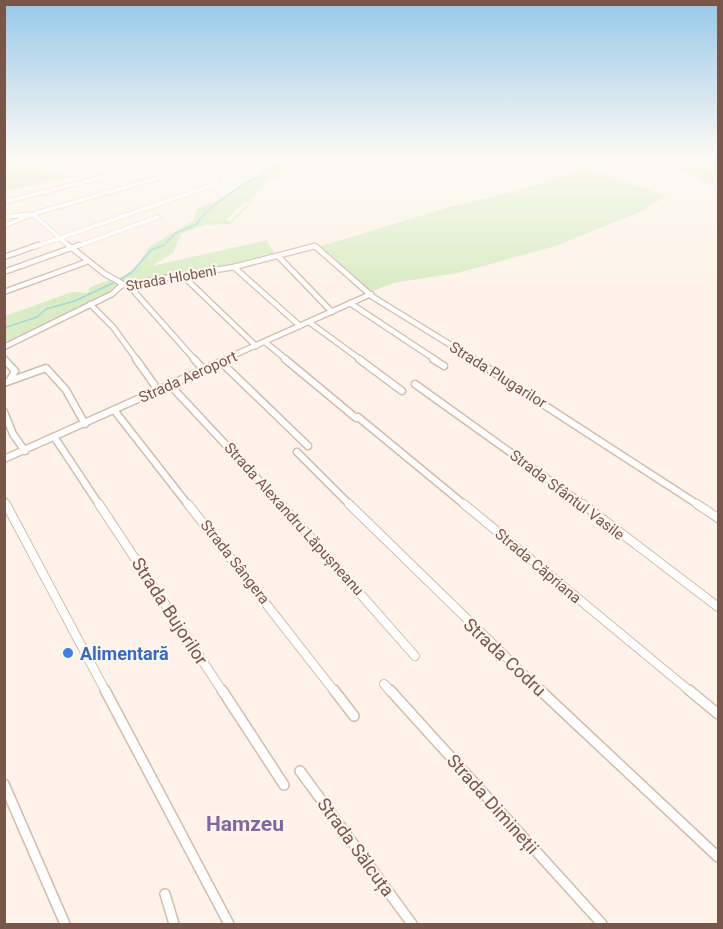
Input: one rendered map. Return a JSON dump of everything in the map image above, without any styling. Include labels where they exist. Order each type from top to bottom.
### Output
[{"type":"street","points":[[4,226],[33,214],[81,200]]},
{"type":"street","points":[[4,257],[169,200]]},
{"type":"street","points":[[4,217],[33,214],[86,262],[114,282],[132,289],[204,370]]},
{"type":"street","points":[[4,272],[158,217]]},
{"type":"street","name":"Strada Plugarilor","points":[[279,257],[315,246],[371,294],[541,401],[718,518]]},
{"type":"street","points":[[279,257],[332,312]]},
{"type":"street","name":"Strada Hlobeni","points":[[4,347],[112,294],[122,285],[234,267],[279,257]]},
{"type":"street","points":[[4,292],[86,262]]},
{"type":"street","points":[[234,267],[300,326]]},
{"type":"street","points":[[180,274],[256,346]]},
{"type":"street","name":"Strada Aeroport","points":[[4,459],[371,294]]},
{"type":"street","points":[[350,303],[444,366]]},
{"type":"street","points":[[90,304],[112,327],[158,390]]},
{"type":"street","points":[[309,322],[402,391]]},
{"type":"street","name":"Strada Căpriana","points":[[266,342],[718,714]]},
{"type":"street","points":[[4,359],[15,373],[5,384]]},
{"type":"street","points":[[221,362],[308,446]]},
{"type":"street","points":[[5,384],[46,368],[66,390],[85,424]]},
{"type":"street","name":"Strada Sfântul Vasile","points":[[415,384],[572,496],[718,607]]},
{"type":"street","name":"Strada Alexandru Lăpușneanu","points":[[170,385],[309,534],[415,656]]},
{"type":"street","name":"Strada Sângera","points":[[114,410],[354,716]]},
{"type":"street","points":[[4,412],[13,434],[25,451]]},
{"type":"street","points":[[4,432],[13,434]]},
{"type":"street","name":"Strada Bujorilor","points":[[55,438],[284,785]]},
{"type":"street","name":"Strada Codru","points":[[297,452],[461,616],[718,857]]},
{"type":"street","points":[[4,501],[229,924]]},
{"type":"street","name":"Strada Dimineții","points":[[384,684],[602,924]]},
{"type":"street","name":"Strada Sălcuța","points":[[300,771],[412,924]]},
{"type":"street","points":[[4,784],[65,924]]},
{"type":"street","points":[[165,894],[174,924]]},
{"type":"green space","points":[[217,200],[251,200],[249,203],[244,202],[226,220],[230,221],[248,204],[248,207],[231,224],[204,225],[182,233],[173,253],[152,266],[267,240],[276,257],[209,271],[175,273],[123,283],[118,280],[136,268],[149,247],[194,220],[196,210]]},
{"type":"green space","points":[[478,200],[659,200],[642,211],[556,246],[457,273],[393,283],[370,292],[318,247]]},
{"type":"green space","points":[[109,280],[118,286],[107,295],[5,345],[5,316],[72,292],[88,293],[90,287]]},
{"type":"waterway","points":[[119,280],[132,272],[151,250],[164,245],[176,233],[197,224],[221,200]]},
{"type":"waterway","points":[[4,328],[37,317],[46,309],[75,301],[115,282]]},
{"type":"place","name":"Alimentară","points":[[68,653]]},
{"type":"district","name":"Hamzeu","points":[[245,824]]}]
